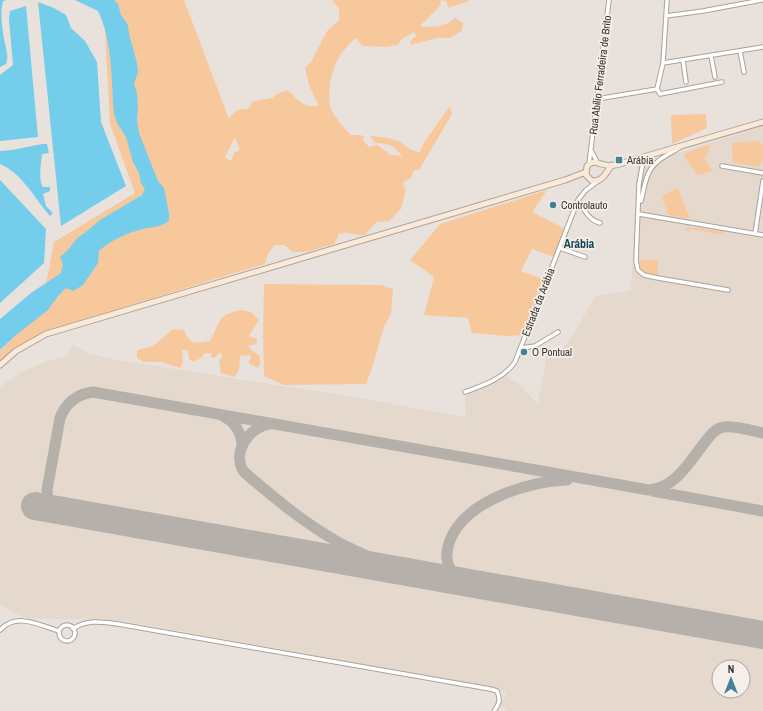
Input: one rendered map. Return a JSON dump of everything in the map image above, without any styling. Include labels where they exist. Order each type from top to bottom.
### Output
[{"type":"street","name":"Rua Abílio Ferradeira de Brito","points":[[589,164],[609,0]]},
{"type":"street","points":[[667,0],[663,63],[657,89],[660,94],[722,82]]},
{"type":"street","points":[[666,16],[762,0]]},
{"type":"street","points":[[663,63],[763,48]]},
{"type":"street","points":[[740,51],[744,72]]},
{"type":"street","points":[[711,56],[715,77]]},
{"type":"street","points":[[683,60],[686,82]]},
{"type":"street","points":[[597,99],[657,89]]},
{"type":"street","points":[[586,190],[589,164],[599,162],[606,165],[612,165],[763,122]]},
{"type":"street","points":[[639,208],[645,185],[652,167],[657,162],[682,146]]},
{"type":"street","name":"Rua Abílio Ferradeira de Brito","points":[[591,151],[599,162]]},
{"type":"street","points":[[639,158],[643,162],[639,184],[636,261],[638,270],[644,275],[728,290]]},
{"type":"street","points":[[599,162],[604,167],[605,174]]},
{"type":"street","points":[[586,190],[602,178],[612,165]]},
{"type":"street","points":[[722,166],[763,173]]},
{"type":"street","points":[[0,365],[25,345],[52,332],[565,180],[588,176],[598,181]]},
{"type":"street","points":[[755,234],[763,182]]},
{"type":"street","name":"Estrada da Arábia","points":[[465,392],[498,378],[511,368],[521,348],[578,200],[586,190]]},
{"type":"street","points":[[578,200],[590,219],[594,222],[600,223]]},
{"type":"street","points":[[639,214],[763,235]]},
{"type":"street","points":[[560,248],[585,257]]},
{"type":"street","points":[[521,348],[536,346],[558,332]]},
{"type":"street","points":[[0,630],[9,622],[22,620],[59,631]]},
{"type":"street","points":[[73,629],[84,623],[118,624],[490,689],[497,691],[499,696],[500,702],[494,711]]},
{"type":"street","points":[[59,631],[62,627],[66,626],[73,629]]},
{"type":"street","points":[[59,631],[60,638],[67,641],[73,638],[73,629]]},
{"type":"shaded area","points":[[84,0],[184,0],[229,119],[237,111],[248,109],[253,101],[272,98],[275,95],[287,90],[304,104],[319,106],[309,85],[305,68],[311,62],[327,31],[339,20],[339,9],[332,0],[441,0],[440,6],[420,26],[439,26],[455,18],[463,23],[462,31],[450,38],[437,38],[410,45],[412,39],[417,36],[414,32],[402,39],[398,45],[386,47],[362,46],[356,38],[346,48],[337,61],[330,83],[329,98],[333,113],[351,135],[364,136],[363,140],[369,147],[377,145],[391,155],[402,156],[391,146],[375,143],[370,136],[384,137],[395,140],[420,152],[423,144],[450,106],[452,114],[419,170],[414,170],[411,178],[404,182],[403,186],[406,189],[401,209],[389,221],[377,222],[366,235],[346,233],[339,234],[334,244],[306,252],[293,252],[284,245],[274,245],[267,256],[265,264],[41,333],[6,356],[0,363],[0,351],[15,336],[46,285],[54,242],[135,193],[110,124],[104,13]],"holes":[[[235,137],[240,150],[234,153],[231,161],[225,157]]]},
{"type":"shaded area","points":[[441,0],[469,0],[448,8],[447,2]]},
{"type":"shaded area","points":[[706,114],[707,128],[672,144],[671,115]]},
{"type":"shaded area","points":[[763,126],[763,711],[505,711],[506,709],[500,705],[506,694],[502,690],[131,622],[93,619],[31,619],[18,615],[0,605],[0,387],[20,373],[47,361],[68,355],[71,346],[74,345],[88,353],[111,359],[347,396],[466,417],[465,395],[493,385],[508,376],[511,381],[516,381],[538,404],[547,353],[560,352],[574,334],[595,296],[631,290],[637,165]]},
{"type":"shaded area","points":[[759,141],[763,145],[763,159],[760,167],[733,163],[732,143]]},
{"type":"shaded area","points":[[711,144],[705,159],[713,171],[697,175],[683,154]]},
{"type":"shaded area","points":[[678,188],[690,219],[668,215],[662,196]]},
{"type":"shaded area","points":[[547,190],[532,212],[565,229],[554,257],[532,249],[521,271],[543,279],[522,335],[506,336],[472,333],[468,318],[424,315],[434,277],[410,260],[440,224]]},
{"type":"shaded area","points":[[687,227],[723,231],[724,235],[690,229],[689,232],[686,231]]},
{"type":"shaded area","points":[[639,260],[658,260],[658,275],[644,272],[640,268]]},
{"type":"shaded area","points":[[264,284],[381,285],[393,289],[391,315],[385,324],[366,384],[284,385],[264,376]]},
{"type":"shaded area","points":[[242,310],[251,312],[259,320],[249,336],[257,339],[257,343],[248,345],[251,350],[260,356],[260,364],[258,368],[248,363],[251,358],[250,355],[240,356],[239,370],[235,377],[221,373],[219,361],[222,357],[221,352],[214,358],[211,357],[211,353],[205,353],[201,358],[193,362],[189,359],[188,350],[182,350],[183,362],[180,368],[162,362],[144,362],[137,358],[137,351],[155,345],[173,329],[184,330],[191,341],[197,343],[210,341],[218,323],[224,316]]},
{"type":"water","points":[[0,0],[7,0],[3,1],[1,15],[7,58],[6,64],[0,67]]},
{"type":"water","points":[[75,0],[114,0],[118,4],[121,15],[128,25],[137,63],[138,73],[134,83],[137,94],[137,120],[139,133],[158,181],[164,188],[169,221],[160,226],[143,229],[125,235],[104,247],[99,251],[98,263],[83,285],[73,291],[66,288],[48,310],[0,350],[0,319],[31,293],[61,273],[63,264],[60,257],[68,250],[77,238],[100,220],[142,195],[145,189],[141,183],[139,173],[133,162],[126,137],[117,123],[114,114],[109,48],[103,23],[98,11]]},
{"type":"water","points":[[38,2],[54,8],[66,15],[71,28],[85,41],[97,62],[101,122],[126,186],[61,226]]},
{"type":"water","points":[[26,6],[38,137],[0,141],[0,75],[13,65],[9,19],[10,11]]},
{"type":"water","points":[[47,144],[49,153],[42,154],[40,175],[43,187],[50,187],[50,191],[43,194],[46,206],[53,213],[50,216],[22,180],[8,168],[0,164],[0,151]]},
{"type":"water","points":[[0,180],[46,229],[44,263],[0,303]]},
{"type":"taxiway","points":[[59,511],[53,507],[50,502],[47,490],[60,418],[65,408],[73,400],[77,397],[93,392],[649,490],[659,488],[675,479],[711,435],[718,429],[733,427],[763,433]]},
{"type":"taxiway","points":[[223,416],[231,421],[237,428],[241,437],[242,447]]},
{"type":"taxiway","points":[[269,424],[255,430],[244,442],[240,457],[244,472],[288,509],[324,534],[370,557],[403,571]]},
{"type":"taxiway","points":[[466,583],[455,576],[451,570],[448,562],[447,550],[457,528],[468,516],[482,505],[517,489],[534,484],[567,480]]},
{"type":"taxiway","points":[[653,491],[763,511]]},
{"type":"runway","points":[[35,506],[763,635]]},
{"type":"place","name":"Arábia","points":[[619,160]]},
{"type":"place","name":"Controlauto","points":[[553,205]]},
{"type":"place","name":"O Pontual","points":[[524,352]]},
{"type":"district","name":"Arábia","points":[[579,244]]}]
